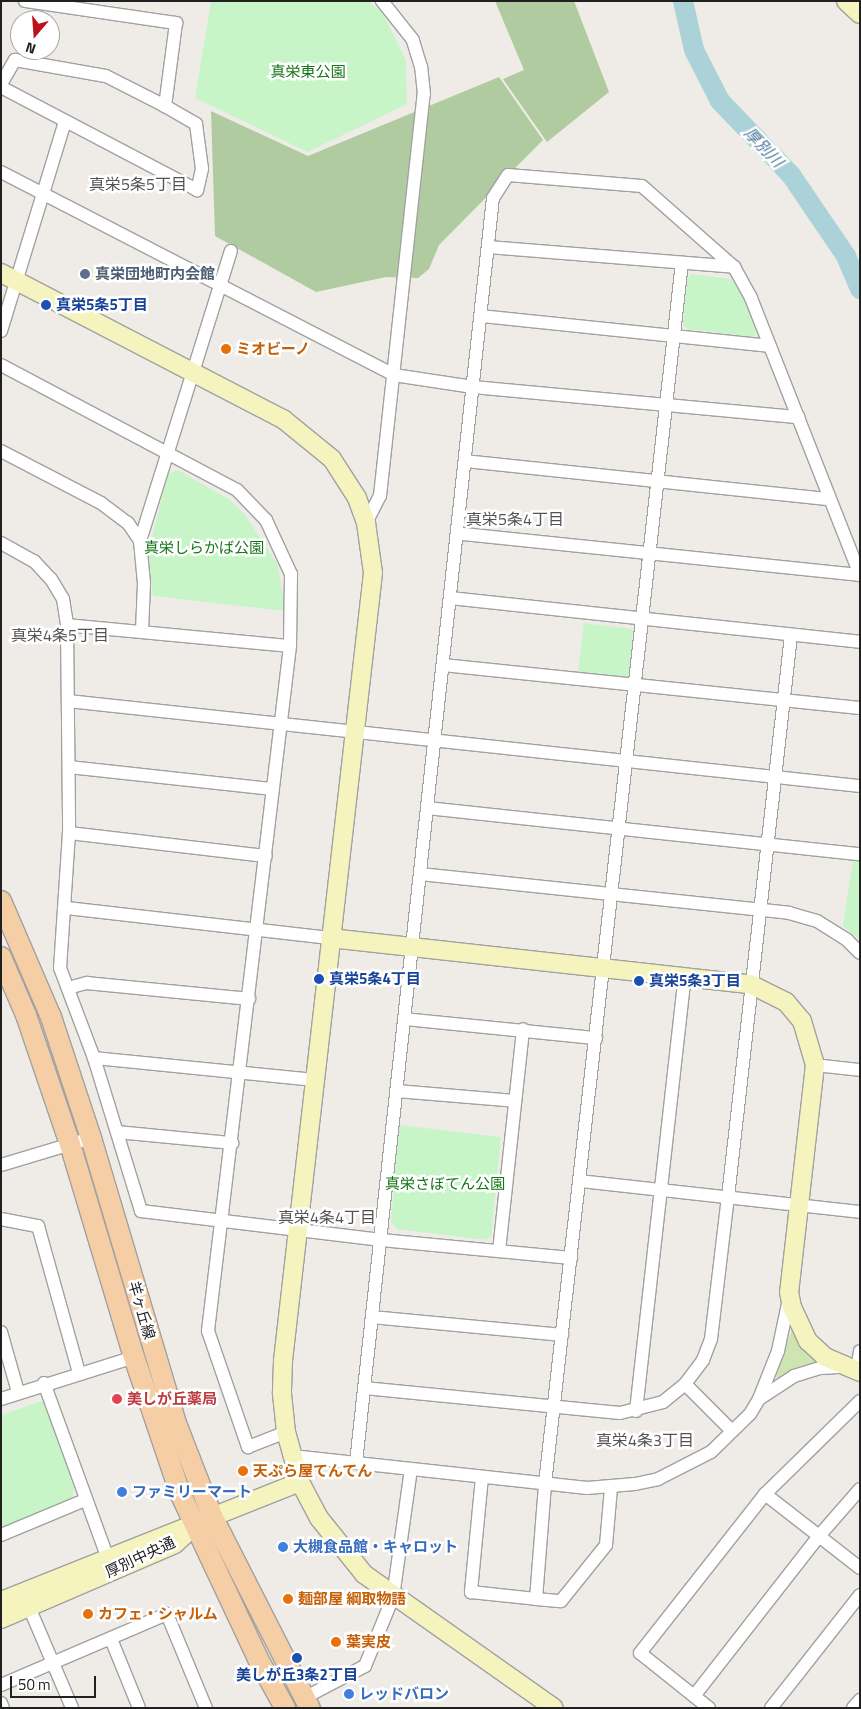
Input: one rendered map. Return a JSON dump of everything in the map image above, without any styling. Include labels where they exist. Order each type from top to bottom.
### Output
[{"type":"main road","name":"羊ヶ丘線","points":[[1,901],[51,1017],[91,1138],[204,1522],[307,1703]]},
{"type":"main road","name":"羊ヶ丘線","points":[[1,957],[26,1016],[70,1144],[134,1357],[204,1522],[258,1659],[285,1708]]},
{"type":"street","points":[[25,1],[176,23],[165,106]]},
{"type":"street","points":[[366,523],[380,496],[424,94],[421,67],[413,40],[382,1]]},
{"type":"street","points":[[846,1],[860,14]]},
{"type":"street","points":[[16,60],[106,76],[165,106],[196,124],[202,169],[197,190],[65,122],[1,85],[16,60]]},
{"type":"street","points":[[1,331],[9,277],[43,193],[65,122]]},
{"type":"street","points":[[1,172],[394,375],[473,387],[798,416]]},
{"type":"street","points":[[356,1462],[488,246],[494,198],[508,175],[642,186],[734,267],[751,298],[798,416],[828,499],[860,575],[457,533]]},
{"type":"street","points":[[488,246],[734,267]]},
{"type":"street","points":[[142,631],[144,583],[140,541],[231,251]]},
{"type":"street","points":[[536,1599],[545,1484],[660,483],[682,263]]},
{"type":"street","points":[[9,277],[283,418],[312,440],[332,459],[346,479],[366,523],[373,573],[283,1361],[282,1394],[286,1432],[300,1482],[336,1544],[364,1574],[393,1597],[549,1707]]},
{"type":"street","points":[[481,316],[769,346]]},
{"type":"street","points":[[1,365],[169,452],[237,490],[266,520],[291,574],[290,646],[279,724],[258,929],[232,1143],[220,1222],[208,1332],[248,1447],[286,1432]]},
{"type":"street","points":[[1,451],[101,503],[128,523],[140,541]]},
{"type":"street","points":[[465,461],[660,483],[828,499]]},
{"type":"street","points":[[2,547],[34,561],[51,579],[63,599],[68,625],[69,833],[66,908],[60,968],[94,1058],[141,1212],[381,1240],[571,1258]]},
{"type":"street","points":[[450,598],[860,642]]},
{"type":"street","points":[[68,625],[290,646]]},
{"type":"street","points":[[364,1388],[620,1413],[636,1411],[663,1402],[685,1384],[703,1360],[710,1339],[728,1197],[750,984],[777,776],[791,635]]},
{"type":"street","points":[[443,665],[860,708]]},
{"type":"street","points":[[68,701],[435,742],[860,786]]},
{"type":"street","points":[[69,767],[273,789]]},
{"type":"street","points":[[427,808],[860,854]]},
{"type":"street","points":[[69,833],[266,856]]},
{"type":"street","points":[[420,874],[761,910],[817,921],[847,940],[860,953]]},
{"type":"street","points":[[66,908],[750,984],[786,1002],[802,1021],[815,1065],[790,1292],[778,1351],[759,1399]]},
{"type":"street","points":[[636,1411],[685,976]]},
{"type":"street","points":[[68,988],[87,983],[249,999]]},
{"type":"street","points":[[404,1019],[523,1029],[596,1038]]},
{"type":"street","points":[[499,1251],[523,1029]]},
{"type":"street","points":[[94,1058],[241,1071],[314,1080]]},
{"type":"street","points":[[815,1065],[860,1070]]},
{"type":"street","points":[[397,1092],[515,1101]]},
{"type":"street","points":[[117,1132],[232,1143]]},
{"type":"street","points":[[1,1165],[91,1138]]},
{"type":"street","points":[[580,1181],[860,1212]]},
{"type":"street","points":[[1,1219],[38,1226],[79,1373]]},
{"type":"street","points":[[790,1292],[797,1324],[808,1340],[825,1357],[854,1370]]},
{"type":"street","points":[[372,1317],[562,1335]]},
{"type":"street","points":[[1,1332],[18,1392]]},
{"type":"street","points":[[854,1370],[860,1351]]},
{"type":"street","points":[[1,1399],[44,1383],[134,1357]]},
{"type":"street","points":[[292,1456],[545,1484],[611,1488],[658,1479],[686,1467],[710,1452],[732,1431],[759,1399],[794,1376],[822,1368],[854,1370]]},
{"type":"street","points":[[44,1383],[85,1500],[107,1556]]},
{"type":"street","points":[[685,1384],[732,1431]]},
{"type":"street","points":[[709,1708],[640,1653],[765,1494],[860,1401]]},
{"type":"street","points":[[307,1703],[365,1666],[393,1597],[411,1469]]},
{"type":"street","points":[[482,1477],[471,1592],[536,1599],[561,1601],[606,1545],[611,1488]]},
{"type":"street","points":[[204,1522],[300,1482]]},
{"type":"street","points":[[694,1696],[819,1536],[860,1489]]},
{"type":"street","points":[[765,1494],[860,1568]]},
{"type":"street","points":[[1,1535],[85,1500]]},
{"type":"street","name":"厚別中央通","points":[[1,1601],[107,1556],[204,1522]]},
{"type":"street","name":"厚別中央通","points":[[1,1619],[175,1544],[204,1522]]},
{"type":"street","points":[[771,1708],[860,1595]]},
{"type":"street","points":[[29,1607],[72,1708]]},
{"type":"street","points":[[1,1685],[167,1614],[206,1708]]},
{"type":"street","points":[[111,1639],[140,1708]]},
{"type":"street","points":[[854,1708],[860,1700]]},
{"type":"street","points":[[1,1703],[3,1708]]},
{"type":"green space","name":"真栄東公園","points":[[211,1],[367,1],[382,12],[406,60],[407,104],[308,152],[195,98]]},
{"type":"green space","points":[[495,1],[574,1],[609,92],[547,142],[503,79],[524,70]]},
{"type":"green space","points":[[499,77],[543,140],[439,245],[429,269],[418,278],[386,277],[316,292],[215,236],[211,111],[308,156]]},
{"type":"green space","points":[[692,274],[731,279],[747,300],[759,329],[754,337],[688,329],[683,325],[687,279]]},
{"type":"green space","name":"真栄しらかば公園","points":[[178,470],[230,500],[246,516],[278,565],[285,611],[153,596],[148,552],[168,474]]},
{"type":"green space","points":[[584,623],[633,629],[630,677],[625,680],[578,673]]},
{"type":"green space","points":[[853,860],[860,861],[860,940],[843,926]]},
{"type":"green space","name":"真栄さぼてん公園","points":[[399,1125],[501,1137],[491,1237],[485,1240],[397,1229],[391,1221]]},
{"type":"green space","points":[[792,1329],[818,1362],[778,1379],[776,1376]]},
{"type":"green space","points":[[45,1400],[74,1488],[72,1499],[1,1529],[1,1415]]},
{"type":"waterway","name":"厚別川","points":[[683,1],[694,50],[720,101],[791,175],[846,256],[860,289]]},
{"type":"place","name":"真栄団地町内会館","points":[[85,274]]},
{"type":"place","name":"真栄5条5丁目","points":[[46,305]]},
{"type":"place","name":"ミオビーノ","points":[[226,349]]},
{"type":"place","name":"真栄5条4丁目","points":[[319,979]]},
{"type":"place","name":"真栄5条3丁目","points":[[639,981]]},
{"type":"place","name":"美しが丘薬局","points":[[117,1399]]},
{"type":"place","name":"天ぷら屋てんてん","points":[[243,1471]]},
{"type":"place","name":"ファミリーマート","points":[[122,1492]]},
{"type":"place","name":"大槻食品館・キャロット","points":[[283,1547]]},
{"type":"place","name":"麺部屋 綱取物語","points":[[288,1599]]},
{"type":"place","name":"カフェ・シャルム","points":[[88,1614]]},
{"type":"place","name":"葉実皮","points":[[336,1642]]},
{"type":"place","name":"美しが丘3条2丁目","points":[[297,1658]]},
{"type":"place","name":"レッドバロン","points":[[349,1694]]},
{"type":"district","name":"真栄5条5丁目","points":[[138,184]]},
{"type":"district","name":"真栄5条4丁目","points":[[515,519]]},
{"type":"district","name":"真栄4条5丁目","points":[[60,635]]},
{"type":"district","name":"真栄4条4丁目","points":[[327,1217]]},
{"type":"district","name":"真栄4条3丁目","points":[[645,1440]]}]
